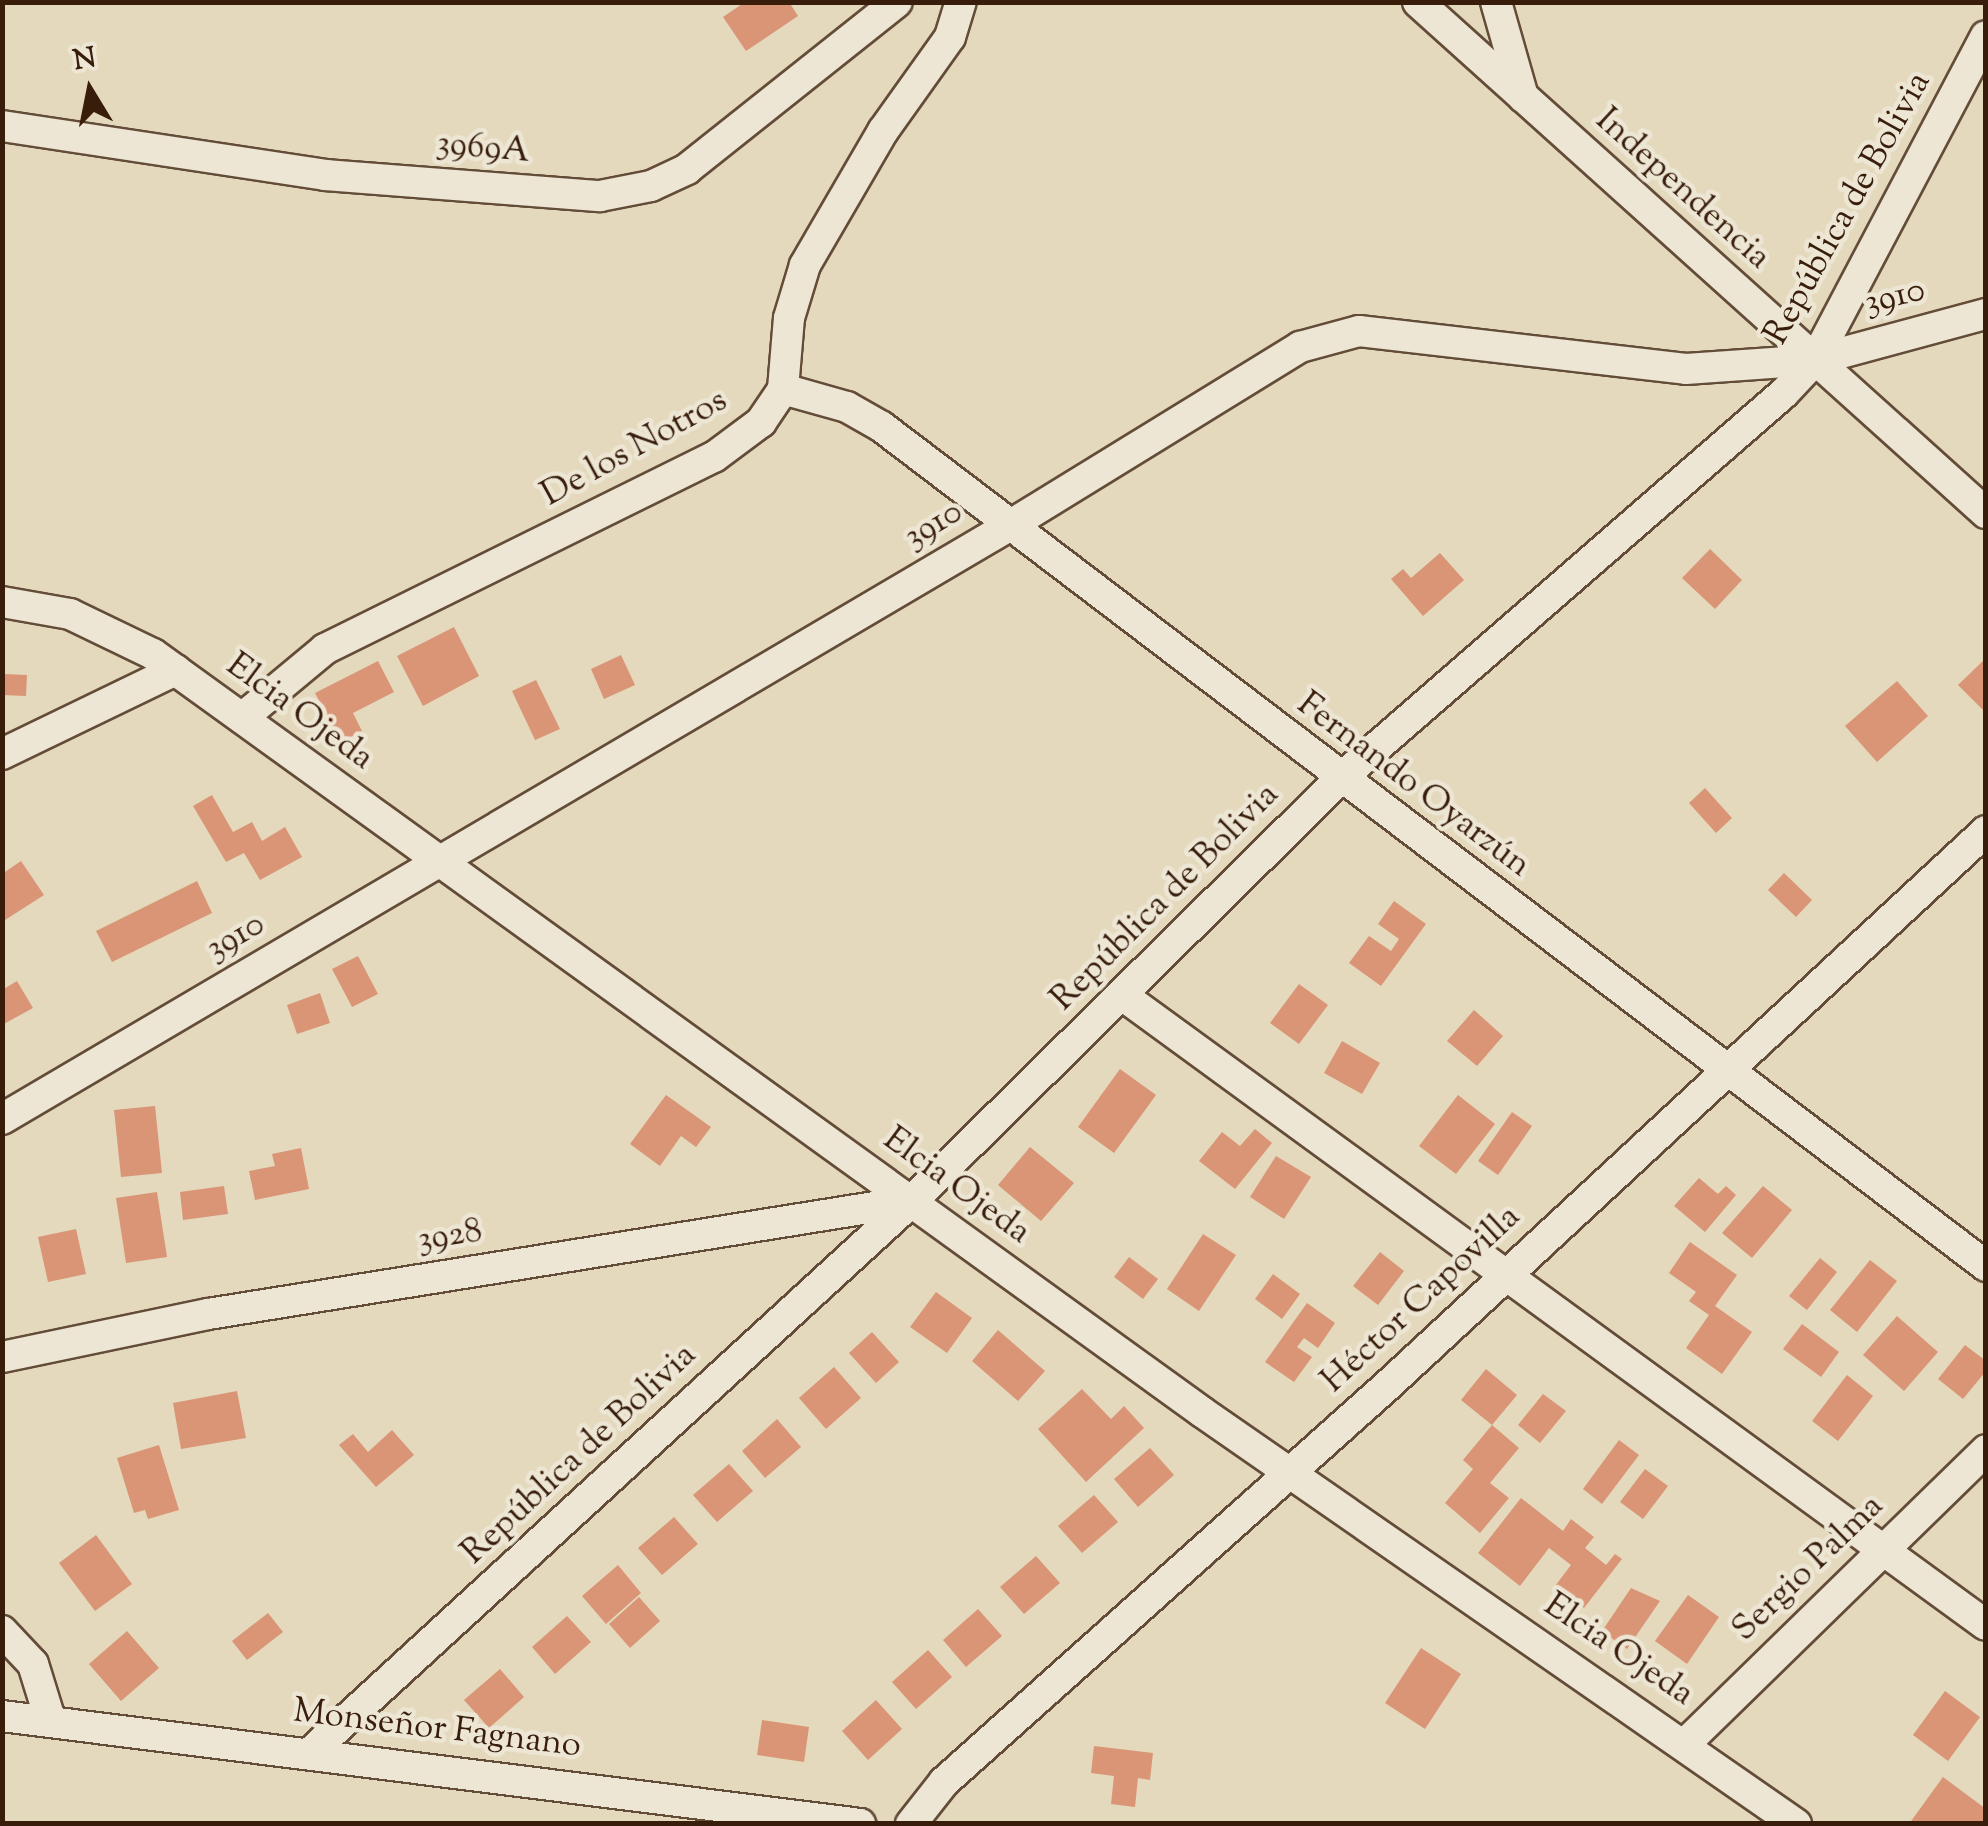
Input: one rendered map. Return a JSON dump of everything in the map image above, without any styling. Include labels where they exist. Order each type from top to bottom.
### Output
[{"type":"street","name":"3969A","points":[[2,126],[325,174],[600,196],[651,186],[687,170],[897,2]]},
{"type":"street","points":[[783,390],[789,318],[806,265],[883,131],[950,37],[961,2]]},
{"type":"street","name":"Independencia","points":[[1418,2],[1986,513]]},
{"type":"street","points":[[1496,2],[1523,97]]},
{"type":"street","name":"República de Bolivia","points":[[312,1751],[912,1201],[1340,778],[1784,393],[1814,360],[1981,54]]},
{"type":"street","name":"3910","points":[[2,1119],[1009,526],[1300,346],[1329,335],[1359,332],[1626,367],[1814,360],[1986,314]]},
{"type":"street","name":"Fernando Oyarzún","points":[[783,390],[847,407],[882,427],[1986,1266]]},
{"type":"street","name":"De los Notros","points":[[242,718],[325,650],[714,456],[761,422],[783,390]]},
{"type":"street","name":"Elcia Ojeda","points":[[2,602],[70,614],[176,670],[1287,1472],[1686,1743],[1796,1824]]},
{"type":"street","points":[[2,754],[176,670]]},
{"type":"street","name":"Héctor Capovilla","points":[[911,1824],[944,1782],[1506,1275],[1724,1068],[1986,831]]},
{"type":"street","points":[[1122,995],[1986,1625]]},
{"type":"street","name":"3928","points":[[2,1357],[208,1314],[912,1201]]},
{"type":"street","name":"Sergio Palma","points":[[1686,1743],[1986,1450]]},
{"type":"street","points":[[2,1630],[32,1664],[50,1719]]},
{"type":"street","name":"Monseñor Fagnano","points":[[2,1716],[312,1751],[860,1824]]},
{"type":"building","points":[[745,2],[789,2],[798,16],[746,51],[723,17]]},
{"type":"building","points":[[1710,549],[1742,580],[1715,609],[1682,578]]},
{"type":"building","points":[[1440,553],[1464,580],[1423,616],[1391,579],[1403,569],[1411,578]]},
{"type":"building","points":[[454,627],[479,676],[423,706],[397,656]]},
{"type":"building","points":[[621,655],[635,685],[604,699],[591,669]]},
{"type":"building","points":[[1986,658],[1986,713],[1958,685]]},
{"type":"building","points":[[378,661],[394,692],[353,713],[362,731],[341,742],[315,693]]},
{"type":"building","points":[[2,674],[27,675],[26,696],[2,695]]},
{"type":"building","points":[[536,680],[560,729],[535,740],[512,691]]},
{"type":"building","points":[[1897,681],[1928,716],[1877,762],[1845,726]]},
{"type":"building","points":[[1705,788],[1732,818],[1716,833],[1689,803]]},
{"type":"building","points":[[212,795],[233,832],[252,822],[262,841],[285,827],[302,857],[260,880],[244,853],[226,862],[193,806]]},
{"type":"building","points":[[21,861],[44,895],[2,922],[2,874]]},
{"type":"building","points":[[1784,873],[1812,900],[1796,917],[1768,890]]},
{"type":"building","points":[[197,881],[212,913],[112,962],[96,931]]},
{"type":"building","points":[[1394,901],[1426,924],[1381,986],[1349,963],[1369,936],[1391,951],[1399,939],[1378,924]]},
{"type":"building","points":[[358,956],[378,994],[352,1007],[332,969]]},
{"type":"building","points":[[17,981],[33,1008],[2,1025],[2,990]]},
{"type":"building","points":[[1299,984],[1328,1005],[1299,1044],[1270,1023]]},
{"type":"building","points":[[320,993],[330,1023],[297,1034],[287,1005]]},
{"type":"building","points":[[1474,1010],[1503,1036],[1477,1066],[1447,1041]]},
{"type":"building","points":[[1342,1041],[1380,1063],[1362,1094],[1324,1073]]},
{"type":"building","points":[[1120,1069],[1156,1095],[1114,1153],[1078,1127]]},
{"type":"building","points":[[666,1095],[711,1127],[696,1147],[681,1136],[660,1166],[630,1144]]},
{"type":"building","points":[[1458,1095],[1495,1124],[1456,1174],[1419,1146]]},
{"type":"building","points":[[155,1106],[162,1173],[121,1177],[114,1110]]},
{"type":"building","points":[[1512,1112],[1532,1126],[1498,1175],[1478,1161]]},
{"type":"building","points":[[1255,1129],[1272,1143],[1235,1189],[1199,1161],[1222,1132],[1240,1146]]},
{"type":"building","points":[[1030,1147],[1074,1183],[1041,1221],[998,1185]]},
{"type":"building","points":[[301,1148],[309,1189],[255,1200],[249,1171],[275,1166],[272,1154]]},
{"type":"building","points":[[1276,1156],[1311,1177],[1284,1219],[1250,1197]]},
{"type":"building","points":[[1699,1178],[1718,1194],[1726,1186],[1736,1195],[1705,1232],[1674,1206]]},
{"type":"building","points":[[224,1186],[228,1214],[183,1220],[180,1192]]},
{"type":"building","points":[[1763,1186],[1792,1210],[1752,1258],[1722,1233]]},
{"type":"building","points":[[157,1192],[167,1257],[126,1263],[116,1198]]},
{"type":"building","points":[[76,1229],[86,1274],[48,1282],[38,1237]]},
{"type":"building","points":[[1203,1234],[1236,1255],[1199,1311],[1167,1289]]},
{"type":"building","points":[[1690,1242],[1737,1275],[1715,1306],[1752,1332],[1722,1374],[1686,1348],[1709,1315],[1689,1301],[1696,1292],[1669,1273]]},
{"type":"building","points":[[1380,1252],[1404,1271],[1378,1305],[1353,1286]]},
{"type":"building","points":[[1129,1257],[1158,1279],[1143,1299],[1114,1277]]},
{"type":"building","points":[[1820,1258],[1837,1272],[1807,1310],[1789,1296]]},
{"type":"building","points":[[1870,1260],[1897,1281],[1857,1332],[1830,1310]]},
{"type":"building","points":[[1273,1274],[1300,1294],[1282,1319],[1255,1299]]},
{"type":"building","points":[[936,1292],[972,1318],[947,1353],[910,1327]]},
{"type":"building","points":[[1307,1303],[1335,1323],[1318,1348],[1304,1338],[1297,1347],[1312,1357],[1294,1382],[1265,1362]]},
{"type":"building","points":[[1897,1316],[1938,1352],[1904,1391],[1863,1355]]},
{"type":"building","points":[[1802,1324],[1839,1352],[1821,1377],[1783,1349]]},
{"type":"building","points":[[998,1330],[1045,1371],[1018,1401],[972,1361]]},
{"type":"building","points":[[872,1332],[899,1362],[876,1383],[849,1353]]},
{"type":"building","points":[[1965,1345],[1986,1361],[1986,1371],[1963,1399],[1938,1379]]},
{"type":"building","points":[[834,1367],[861,1398],[826,1429],[799,1398]]},
{"type":"building","points":[[1486,1369],[1517,1395],[1492,1425],[1461,1400]]},
{"type":"building","points":[[1847,1375],[1873,1396],[1838,1441],[1812,1421]]},
{"type":"building","points":[[1082,1389],[1111,1419],[1124,1406],[1144,1428],[1086,1482],[1038,1429]]},
{"type":"building","points":[[237,1391],[246,1438],[181,1449],[173,1403]]},
{"type":"building","points":[[1543,1394],[1566,1411],[1540,1443],[1518,1425]]},
{"type":"building","points":[[777,1419],[801,1447],[765,1478],[742,1451]]},
{"type":"building","points":[[1492,1425],[1519,1448],[1490,1483],[1509,1498],[1480,1533],[1445,1503],[1473,1469],[1463,1460]]},
{"type":"building","points":[[392,1430],[414,1455],[376,1487],[339,1445],[353,1434],[368,1452]]},
{"type":"building","points":[[1619,1440],[1639,1455],[1602,1504],[1583,1489]]},
{"type":"building","points":[[159,1445],[179,1510],[148,1519],[145,1510],[134,1513],[117,1458]]},
{"type":"building","points":[[1150,1448],[1174,1475],[1138,1507],[1114,1479]]},
{"type":"building","points":[[729,1464],[753,1491],[717,1522],[693,1495]]},
{"type":"building","points":[[1645,1469],[1668,1486],[1643,1519],[1620,1502]]},
{"type":"building","points":[[1094,1495],[1118,1522],[1082,1553],[1058,1526]]},
{"type":"building","points":[[1521,1498],[1563,1531],[1571,1519],[1594,1537],[1585,1548],[1606,1565],[1615,1554],[1622,1559],[1584,1608],[1555,1586],[1571,1565],[1549,1548],[1520,1586],[1478,1553]]},
{"type":"building","points":[[674,1517],[698,1544],[662,1575],[638,1548]]},
{"type":"building","points":[[96,1535],[132,1584],[95,1611],[59,1563]]},
{"type":"building","points":[[1036,1556],[1060,1583],[1024,1614],[1000,1587]]},
{"type":"building","points":[[618,1565],[641,1593],[606,1624],[582,1596]]},
{"type":"building","points":[[1631,1588],[1660,1601],[1627,1649],[1610,1637],[1600,1651],[1592,1646]]},
{"type":"building","points":[[1688,1595],[1719,1617],[1687,1664],[1655,1641]]},
{"type":"building","points":[[639,1597],[660,1621],[630,1648],[609,1624]]},
{"type":"building","points":[[978,1609],[1002,1636],[966,1667],[943,1640]]},
{"type":"building","points":[[268,1613],[283,1632],[247,1660],[232,1641]]},
{"type":"building","points":[[567,1616],[591,1642],[555,1674],[532,1647]]},
{"type":"building","points":[[127,1631],[159,1668],[121,1701],[89,1664]]},
{"type":"building","points":[[1421,1648],[1461,1674],[1425,1729],[1385,1703]]},
{"type":"building","points":[[928,1650],[952,1677],[916,1709],[892,1682]]},
{"type":"building","points":[[500,1669],[524,1697],[489,1728],[464,1700]]},
{"type":"building","points":[[1945,1691],[1980,1717],[1948,1761],[1913,1735]]},
{"type":"building","points":[[876,1700],[902,1729],[868,1760],[842,1731]]},
{"type":"building","points":[[762,1720],[809,1727],[804,1762],[757,1755]]},
{"type":"building","points":[[1094,1746],[1153,1753],[1150,1780],[1138,1778],[1135,1807],[1111,1804],[1114,1776],[1091,1773]]},
{"type":"building","points":[[1943,1777],[1986,1809],[1986,1824],[1909,1824]]}]
